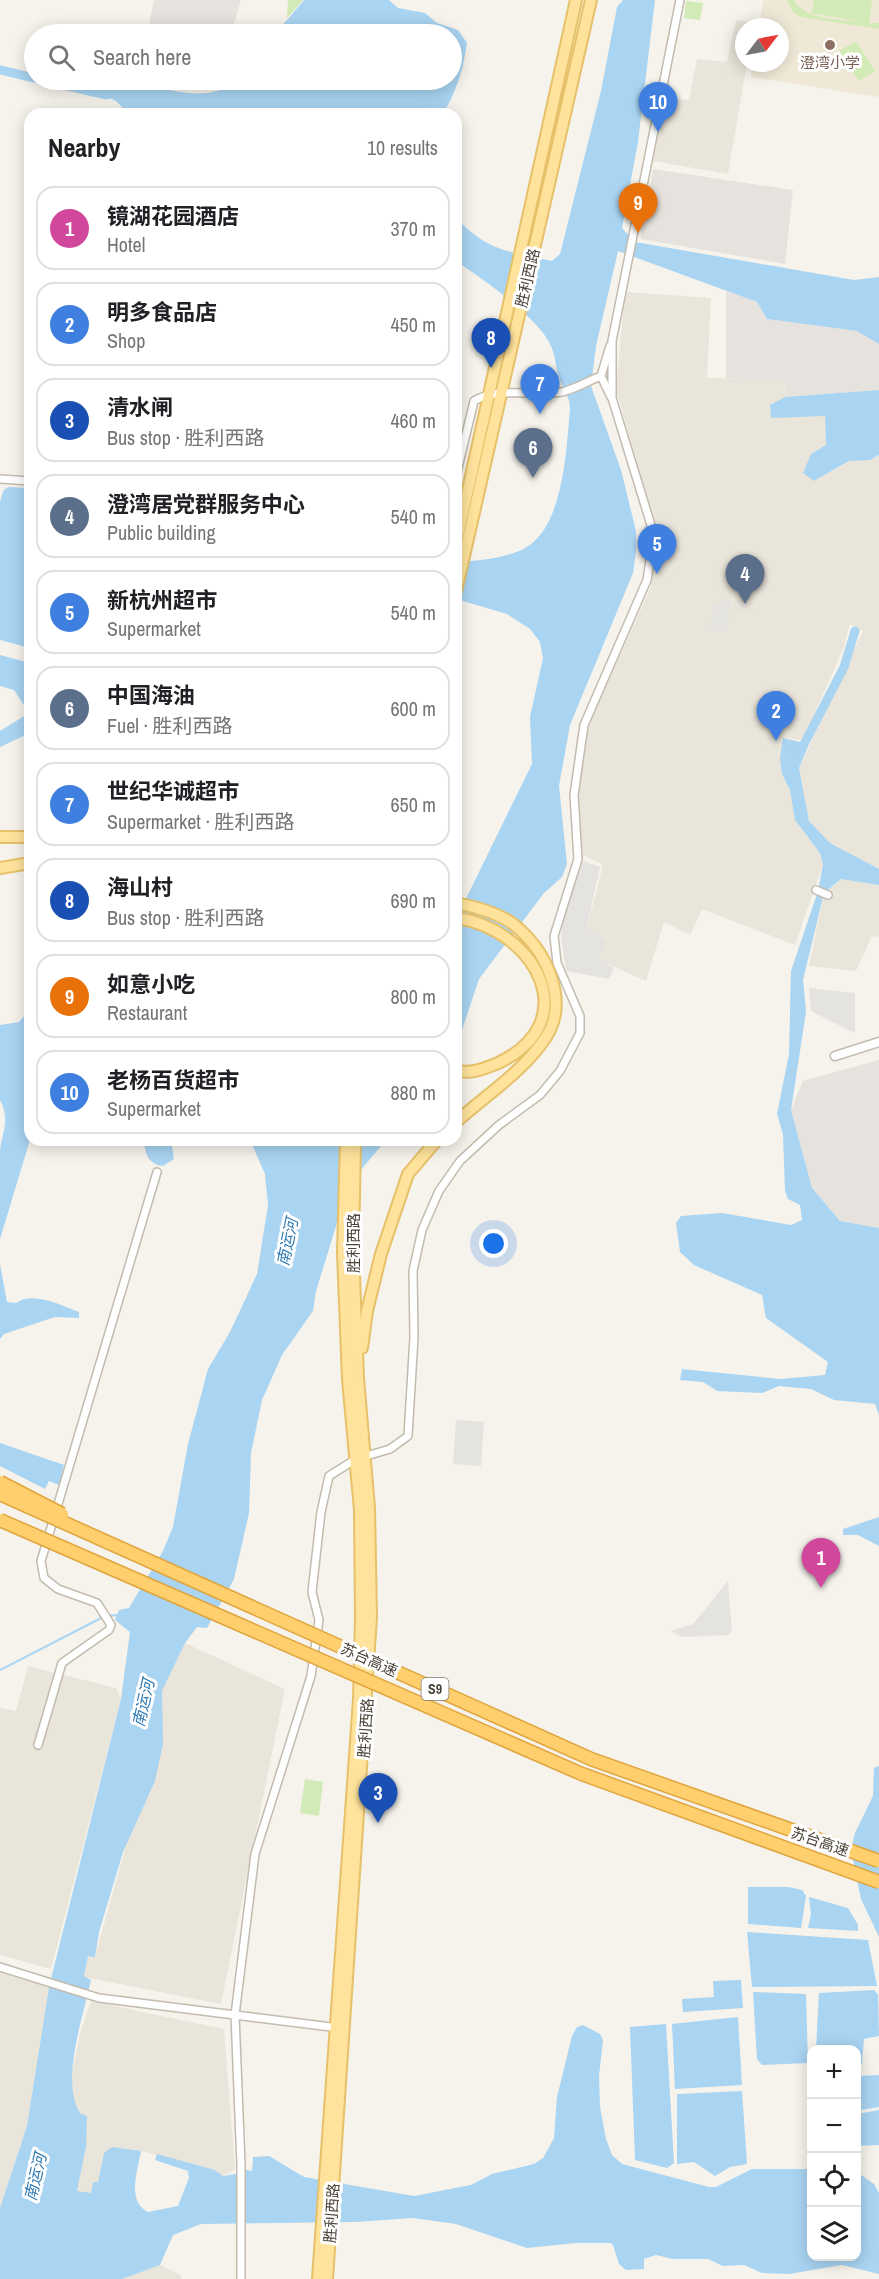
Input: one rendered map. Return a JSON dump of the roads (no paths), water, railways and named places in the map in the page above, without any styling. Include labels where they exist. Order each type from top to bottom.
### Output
[{"type":"highway","points":[[0,1482],[161,1567]]},
{"type":"highway","name":"苏台高速","points":[[0,1494],[591,1759],[879,1862]]},
{"type":"highway","name":"苏台高速","points":[[0,1520],[582,1774],[879,1882]]},
{"type":"main road","name":"胜利西路","points":[[462,517],[576,0]]},
{"type":"main road","name":"胜利西路","points":[[462,560],[591,0]]},
{"type":"main road","points":[[0,837],[24,837]]},
{"type":"main road","points":[[0,868],[24,864]]},
{"type":"main road","points":[[462,904],[477,907],[518,927],[541,954],[554,985],[555,1010],[547,1035],[531,1057],[462,1117]]},
{"type":"main road","points":[[462,919],[473,920],[511,940],[534,964],[544,985],[544,1007],[539,1026],[523,1047],[503,1060],[462,1072]]},
{"type":"main road","name":"胜利西路","points":[[346,1146],[343,1253],[348,1379],[360,1458]]},
{"type":"main road","name":"胜利西路","points":[[318,2279],[326,2227],[340,2028],[359,1676],[360,1458],[353,1250],[356,1146]]},
{"type":"main road","points":[[358,1378],[367,1311],[381,1254],[408,1174],[432,1146]]},
{"type":"main road","name":"胜利西路","points":[[326,2227],[327,2279]]},
{"type":"street","points":[[462,451],[474,401],[501,394],[562,392],[598,377],[612,340],[680,0]]},
{"type":"street","points":[[612,340],[612,398]]},
{"type":"street","points":[[241,2279],[241,2165],[235,2015],[255,1854],[311,1676],[319,1620],[312,1592],[329,1476],[360,1458],[390,1449],[408,1436],[414,1336],[413,1271],[422,1230],[439,1191],[460,1161],[500,1125],[540,1095],[560,1071],[580,1033],[580,1016],[557,963],[554,936],[578,859],[574,795],[584,725],[647,580],[654,535],[612,398],[598,377]]},
{"type":"street","points":[[0,479],[24,481]]},
{"type":"street","points":[[816,890],[828,895]]},
{"type":"street","points":[[835,1056],[879,1042]]},
{"type":"street","points":[[38,1745],[62,1664],[109,1630],[111,1625],[97,1603],[58,1589],[44,1578],[41,1561],[156,1172]]},
{"type":"street","points":[[0,1967],[99,1998],[340,2028]]},
{"type":"water","points":[[304,0],[389,0],[398,8],[425,13],[440,24],[284,24]]},
{"type":"water","points":[[623,0],[655,0],[638,142],[622,228],[635,242],[854,280],[879,277],[879,344],[857,331],[767,319],[757,302],[618,251],[596,346],[591,386],[621,470],[636,531],[633,573],[570,725],[559,786],[567,864],[562,877],[544,893],[479,979],[462,1030],[462,907],[532,764],[530,717],[543,658],[540,642],[530,629],[507,614],[462,601],[462,562],[512,554],[534,542],[545,527],[560,489],[570,410],[552,348],[543,333],[508,299],[462,265],[462,224],[478,237],[497,248],[552,261],[560,254],[601,91],[617,7]]},
{"type":"water","points":[[462,36],[467,43],[462,66]]},
{"type":"water","points":[[91,90],[211,92],[218,90],[455,90],[446,108],[123,108],[116,101]]},
{"type":"water","points":[[879,390],[879,455],[870,460],[849,461],[814,481],[803,473],[811,454],[826,445],[825,416],[771,418],[770,405],[785,397]]},
{"type":"water","points":[[8,487],[24,488],[24,646],[0,640],[0,502],[3,491]]},
{"type":"water","points":[[0,655],[24,661],[24,705],[14,690],[0,686]]},
{"type":"water","points":[[24,716],[24,736],[0,747],[0,731]]},
{"type":"water","points":[[783,738],[809,744],[799,768],[809,821],[830,843],[879,869],[879,885],[841,879],[824,893],[803,980],[806,1012],[791,1110],[812,1188],[840,1221],[879,1228],[879,1415],[875,1404],[834,1400],[811,1389],[779,1386],[762,1393],[717,1391],[703,1382],[680,1380],[682,1369],[780,1379],[825,1375],[828,1362],[766,1318],[762,1295],[694,1265],[680,1252],[676,1223],[681,1216],[722,1213],[791,1225],[802,1220],[800,1205],[788,1199],[785,1191],[783,1134],[777,1114],[789,1054],[791,971],[818,891],[823,864],[820,853],[795,820],[790,790],[782,774],[780,758]]},
{"type":"water","points":[[24,1016],[24,1146],[28,1146],[0,1239],[0,1150],[5,1113],[0,1100],[0,1025],[19,1022]]},
{"type":"water","points":[[145,1146],[172,1146],[174,1159],[163,1166],[158,1165],[151,1161]]},
{"type":"water","name":"南运河","points":[[253,1146],[381,1146],[349,1184],[316,1291],[313,1311],[282,1355],[262,1400],[251,1453],[249,1513],[234,1579],[207,1628],[197,1627],[185,1643],[162,1691],[163,1744],[155,1781],[123,1852],[99,1932],[95,1957],[88,1956],[84,1976],[91,1980],[75,2048],[72,2085],[75,2101],[81,2114],[87,2116],[86,2147],[77,2191],[91,2193],[93,2182],[98,2182],[104,2153],[112,2147],[141,2151],[135,2193],[141,2207],[148,2212],[178,2206],[189,2178],[188,2171],[155,2160],[157,2154],[215,2170],[223,2176],[243,2173],[243,2169],[252,2171],[253,2157],[269,2156],[304,2177],[414,2196],[471,2185],[492,2174],[534,2164],[543,2158],[554,2138],[557,2097],[572,2036],[577,2027],[583,2025],[600,2034],[603,2040],[599,2076],[600,2107],[606,2139],[612,2155],[622,2164],[709,2187],[716,2187],[752,2169],[807,2169],[807,2261],[861,2261],[861,2175],[874,2184],[879,2193],[879,2274],[842,2265],[789,2274],[762,2273],[744,2265],[723,2266],[708,2259],[673,2259],[656,2255],[644,2259],[644,2269],[626,2270],[619,2264],[613,2245],[610,2243],[576,2243],[527,2248],[456,2224],[413,2218],[356,2222],[201,2224],[173,2235],[160,2265],[122,2279],[0,2279],[0,2208],[27,2126],[49,1987],[121,1699],[130,1632],[115,1620],[119,1610],[129,1608],[163,1551],[173,1527],[188,1444],[208,1369],[230,1332],[257,1274],[268,1205],[265,1174]]},
{"type":"water","points":[[0,1264],[7,1302],[16,1303],[31,1298],[47,1300],[79,1312],[79,1318],[55,1317],[4,1334],[0,1339]]},
{"type":"water","points":[[0,1443],[64,1465],[59,1485],[49,1481],[45,1489],[0,1466]]},
{"type":"water","points":[[879,1517],[879,1546],[858,1535],[843,1535],[843,1529]]},
{"type":"water","points":[[879,1766],[879,1937],[861,1899],[851,1850],[855,1833],[873,1796],[874,1768]]},
{"type":"water","points":[[748,1887],[788,1887],[802,1890],[806,1896],[801,1928],[748,1924]]},
{"type":"water","points":[[809,1897],[848,1908],[858,1925],[858,1931],[808,1928],[811,1914]]},
{"type":"water","points":[[747,1932],[868,1940],[877,1986],[752,1987]]},
{"type":"water","points":[[741,1980],[743,2008],[683,2012],[682,1999],[714,1997],[713,1981]]},
{"type":"water","points":[[874,1990],[878,1995],[879,2036],[864,2039],[862,2064],[861,2045],[816,2045],[819,1993]]},
{"type":"water","points":[[753,1992],[806,1994],[807,2063],[762,2065],[757,2059]]},
{"type":"water","points":[[738,2017],[742,2085],[675,2089],[672,2024]]},
{"type":"water","points":[[666,2024],[674,2163],[667,2168],[635,2160],[630,2027]]},
{"type":"water","points":[[879,2075],[879,2107],[861,2110],[861,2076]]},
{"type":"water","points":[[742,2091],[747,2164],[730,2167],[715,2176],[694,2162],[677,2164],[677,2094]]},
{"type":"water","points":[[879,2110],[879,2145],[861,2146],[861,2113]]},
{"type":"waterway","points":[[0,70],[24,76]]},
{"type":"waterway","points":[[85,90],[107,95]]},
{"type":"waterway","points":[[800,752],[844,667],[855,631]]},
{"type":"waterway","points":[[0,1670],[105,1616],[119,1615]]},
{"type":"place","name":"澄湾小学","points":[[830,45]]},
{"type":"place","name":"老杨百货超市","points":[[658,132]]},
{"type":"place","name":"如意小吃","points":[[638,233]]},
{"type":"place","name":"海山村","points":[[491,368]]},
{"type":"place","name":"世纪华诚超市","points":[[540,414]]},
{"type":"place","name":"中国海油","points":[[533,478]]},
{"type":"place","name":"新杭州超市","points":[[657,574]]},
{"type":"place","name":"澄湾居党群服务中心","points":[[745,604]]},
{"type":"place","name":"明多食品店","points":[[776,741]]},
{"type":"place","name":"镜湖花园酒店","points":[[821,1588]]},
{"type":"place","name":"清水闸","points":[[378,1823]]}]
